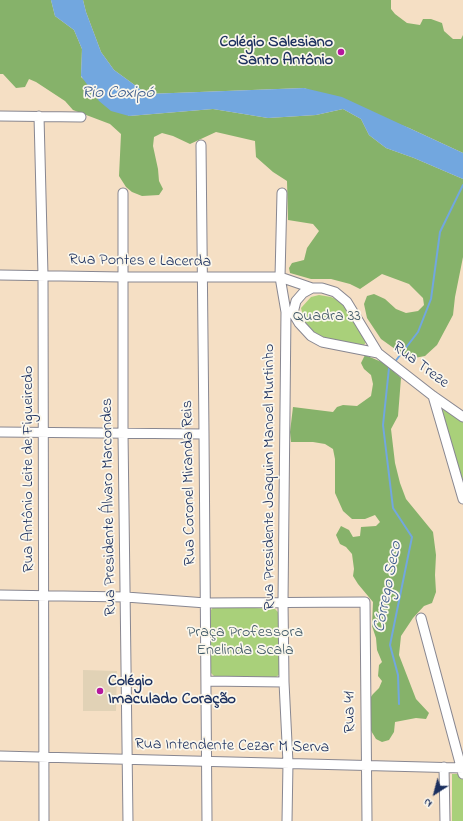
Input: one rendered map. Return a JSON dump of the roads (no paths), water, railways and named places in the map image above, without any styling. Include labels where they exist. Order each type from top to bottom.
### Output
[{"type":"street","points":[[0,116],[81,117]]},
{"type":"street","name":"Rua Antônio Leite de Figueiredo","points":[[39,116],[44,275],[44,821]]},
{"type":"street","name":"Rua Coronel Miranda Reis","points":[[201,145],[207,821]]},
{"type":"street","name":"Rua Presidente Álvaro Marcondes","points":[[123,193],[123,433],[128,821]]},
{"type":"street","name":"Rua Presidente Joaquim Manoel Murtinho","points":[[282,193],[280,277],[290,313],[284,602],[284,682],[288,763],[287,821]]},
{"type":"street","name":"Rua Pontes e Lacerda","points":[[0,275],[202,278],[280,277]]},
{"type":"street","name":"Rua Treze","points":[[280,277],[312,288],[322,288],[335,292],[347,302],[381,355],[433,396],[463,417]]},
{"type":"street","points":[[290,313],[296,301],[312,288]]},
{"type":"street","name":"Rua Treze","points":[[290,313],[311,336],[322,342],[381,355]]},
{"type":"street","points":[[433,396],[463,499]]},
{"type":"street","points":[[0,432],[204,434]]},
{"type":"street","points":[[0,595],[126,597],[206,603],[284,602]]},
{"type":"street","name":"Rua 41","points":[[284,602],[365,602],[367,821]]},
{"type":"street","points":[[421,618],[462,770]]},
{"type":"street","points":[[206,681],[284,682]]},
{"type":"street","name":"Rua Intendente Cezar M Serva","points":[[0,756],[444,767],[462,770]]},
{"type":"street","points":[[444,767],[445,821]]},
{"type":"water","name":"Rio Coxipó","points":[[51,0],[83,0],[101,52],[114,70],[147,94],[304,88],[342,97],[463,153],[463,179],[386,148],[369,135],[361,119],[343,109],[316,115],[268,118],[213,109],[129,116],[111,111],[99,101],[81,76],[82,49],[74,30],[55,16]]},
{"type":"waterway","name":"Córrego Seco","points":[[394,363],[418,332],[431,299],[440,232],[463,185]]},
{"type":"waterway","name":"Córrego Seco","points":[[391,366],[389,368],[383,425],[393,508],[412,537],[390,645],[398,675],[399,704]]},
{"type":"place","name":"Colégio Salesiano Santo Antônio","points":[[341,52]]},
{"type":"place","name":"Colégio Imaculado Coração","points":[[100,691]]},
{"type":"park label","name":"Quadra 33","points":[[327,317]]},
{"type":"park label","name":"Praça Professora Enelinda Scala","points":[[245,642]]}]
